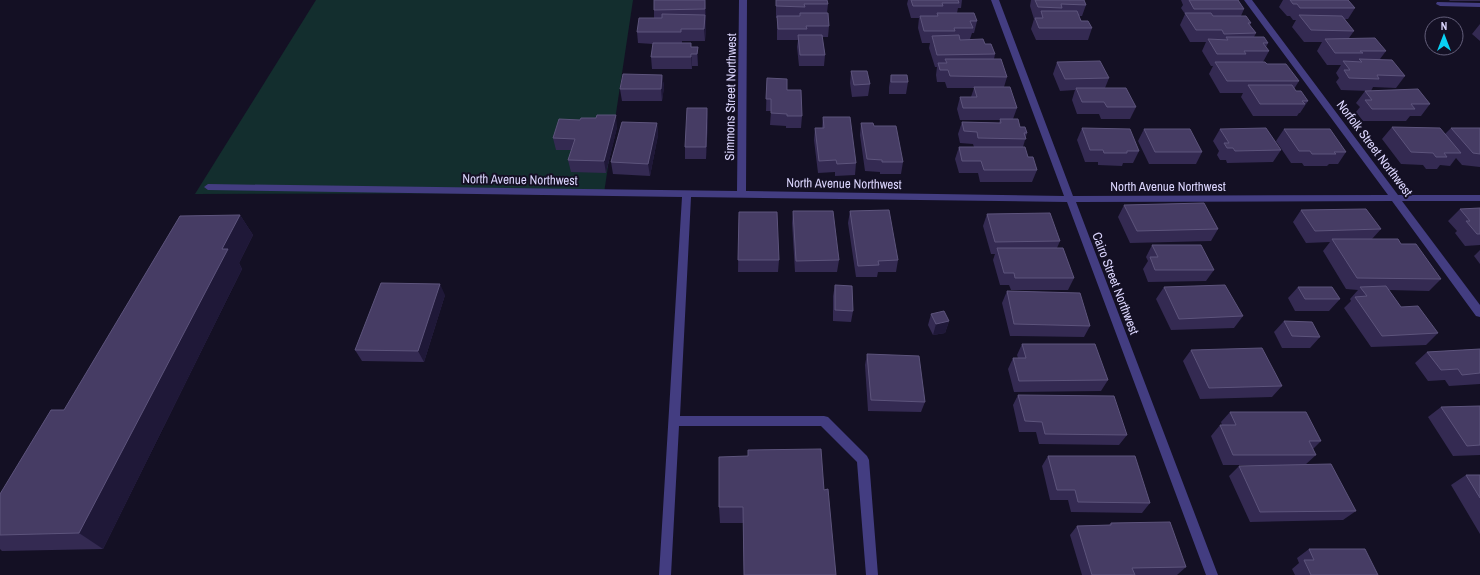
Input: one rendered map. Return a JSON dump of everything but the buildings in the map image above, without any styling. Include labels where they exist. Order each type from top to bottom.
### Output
[{"type":"street","name":"Simmons Street Northwest","points":[[741,195],[743,0]]},
{"type":"street","name":"Cairo Street Northwest","points":[[995,0],[1212,575]]},
{"type":"street","name":"Norfolk Street Northwest","points":[[1248,0],[1397,199],[1480,313]]},
{"type":"street","points":[[1440,4],[1480,5]]},
{"type":"street","name":"North Avenue Northwest","points":[[208,187],[1070,199],[1480,198]]},
{"type":"street","points":[[665,575],[687,194]]},
{"type":"street","points":[[674,421],[824,421],[863,460],[872,575]]},
{"type":"green space","points":[[316,0],[633,0],[604,193],[195,194]]}]
